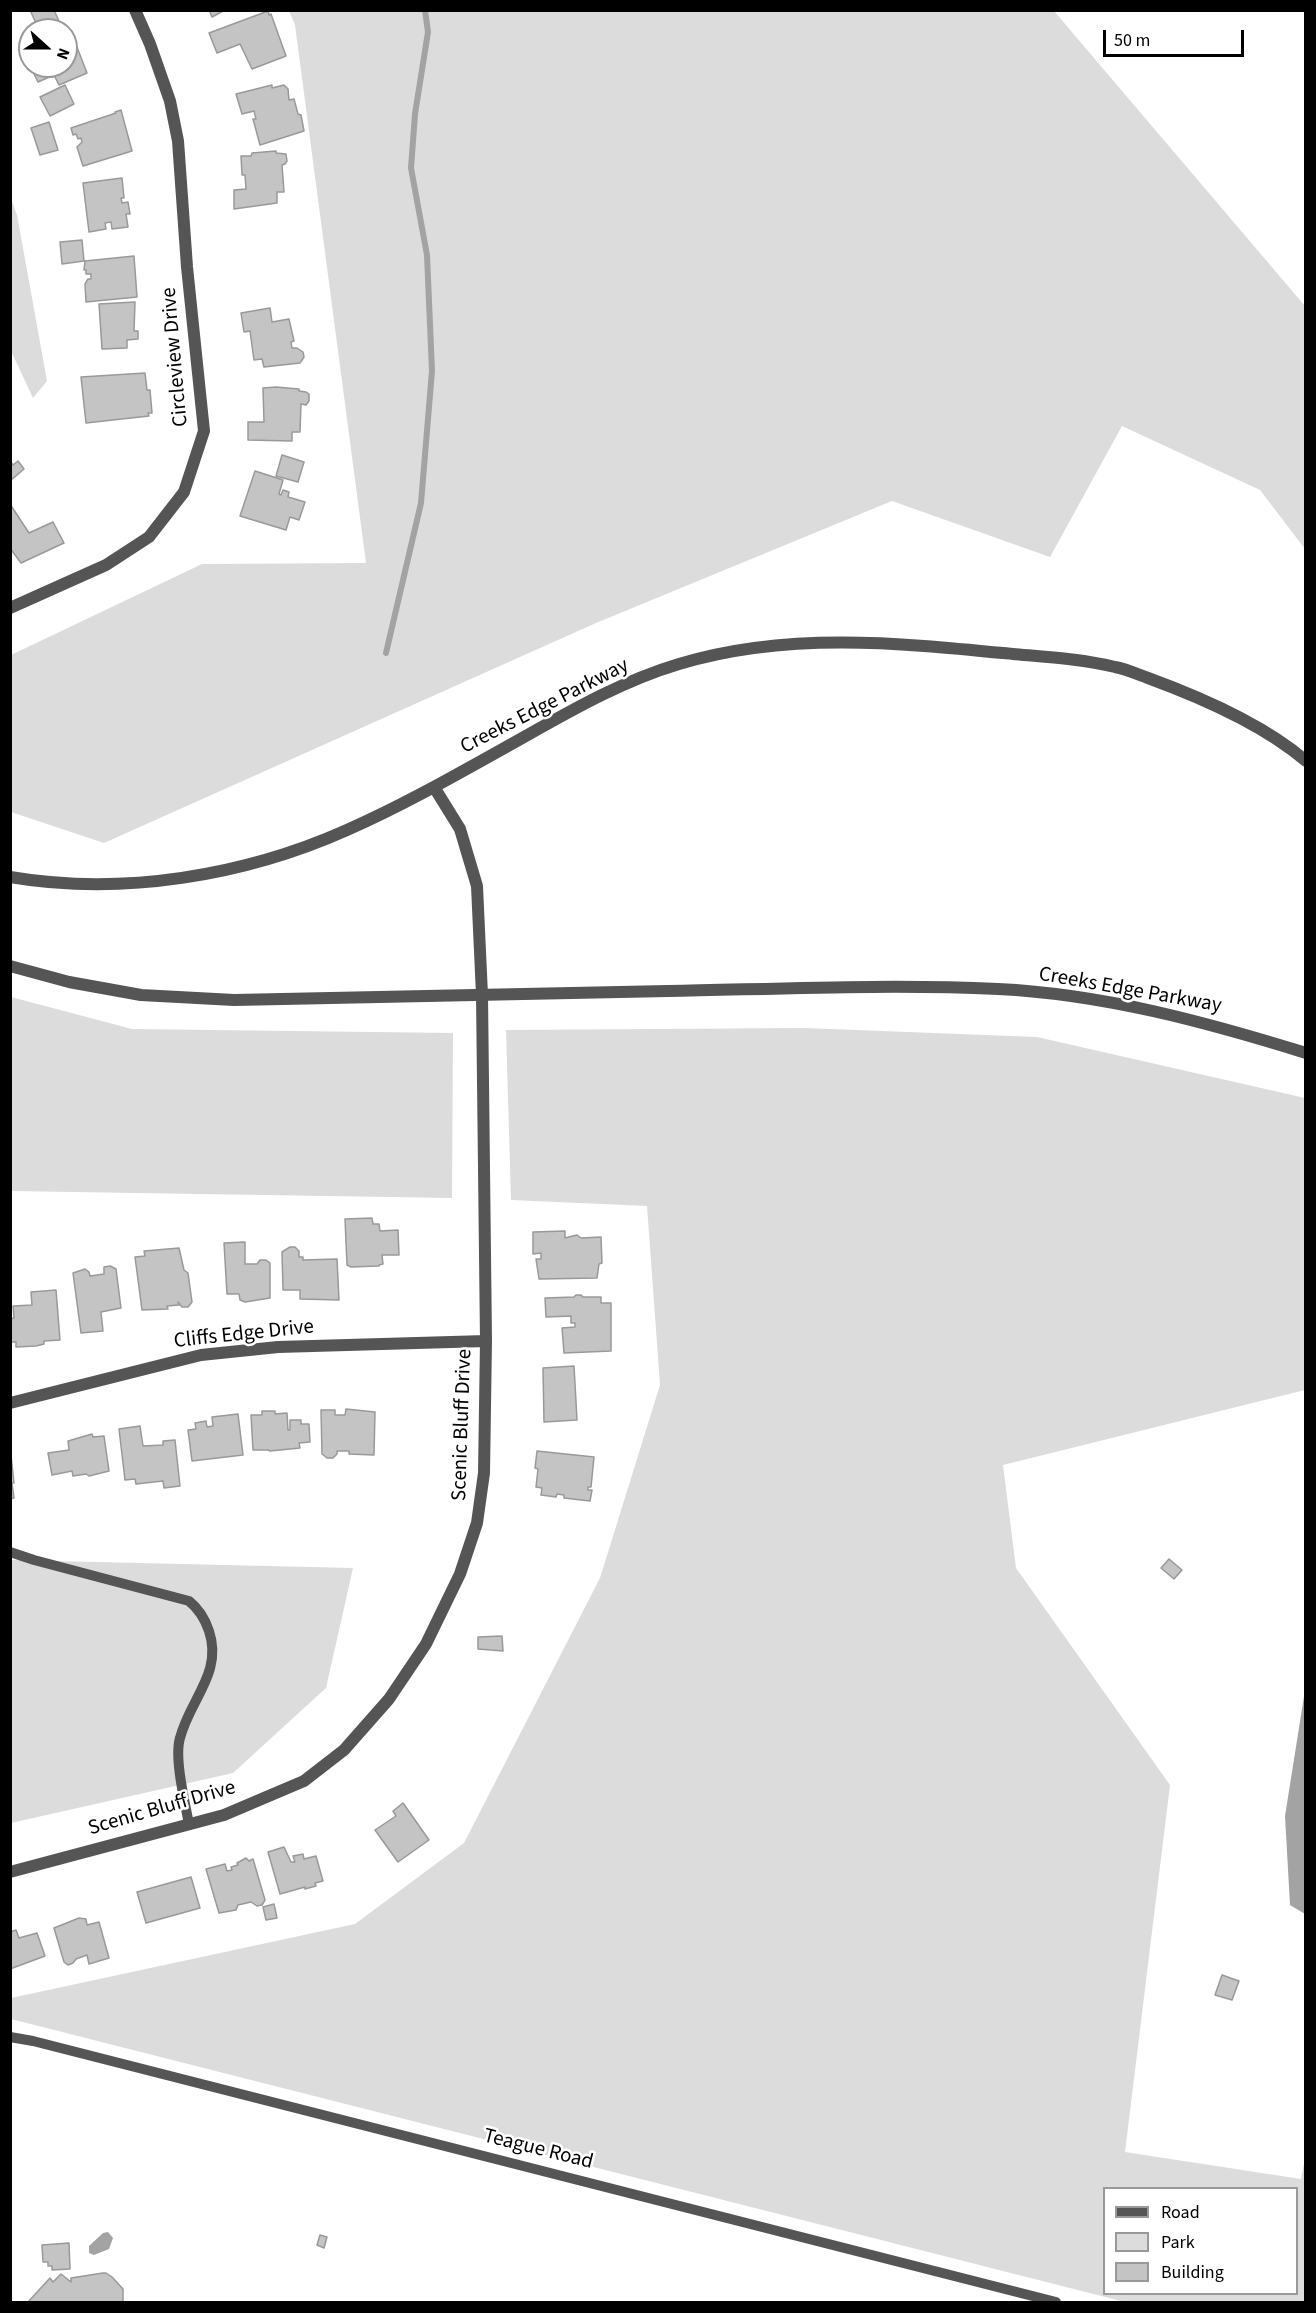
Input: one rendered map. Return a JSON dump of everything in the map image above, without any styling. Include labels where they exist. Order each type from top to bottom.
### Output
[{"type":"street","name":"Circleview Drive","points":[[10,608],[106,565],[149,537],[184,492],[204,431],[187,267],[178,141],[170,100],[135,10]]},
{"type":"street","name":"Creeks Edge Parkway","points":[[10,876],[87,884],[154,881],[212,874],[283,854],[345,831],[434,787],[609,691],[676,664],[739,649],[808,642],[874,642],[1059,658],[1117,667],[1177,688],[1238,718],[1292,750],[1305,761]]},
{"type":"street","name":"Scenic Bluff Drive","points":[[10,1872],[224,1815],[304,1781],[344,1750],[389,1699],[426,1644],[460,1574],[477,1523],[484,1473],[486,1341],[482,995],[477,886],[460,829],[434,787]]},
{"type":"street","name":"Creeks Edge Parkway","points":[[10,966],[69,982],[141,995],[234,1000],[861,987],[1000,989],[1093,1000],[1156,1012],[1229,1029],[1305,1053]]},
{"type":"street","name":"Cliffs Edge Drive","points":[[10,1403],[201,1355],[278,1347],[486,1341]]},
{"type":"lane","points":[[10,1552],[189,1601],[197,1607],[214,1646],[212,1666],[179,1739],[181,1786],[189,1824]]},
{"type":"lane","name":"Teague Road","points":[[10,2037],[1056,2302]]},
{"type":"green space","points":[[289,11],[1054,11],[1305,306],[1305,549],[1260,490],[1122,426],[1050,557],[892,501],[596,623],[104,843],[11,812],[11,655],[202,564],[366,563],[295,25]]},
{"type":"green space","points":[[10,196],[17,215],[47,381],[33,398],[11,351]]},
{"type":"green space","points":[[11,997],[132,1029],[453,1033],[452,1198],[11,1191]]},
{"type":"green space","points":[[804,1028],[1037,1037],[1305,1098],[1305,1390],[1003,1465],[1016,1568],[1170,1785],[1125,2152],[1301,2179],[1305,2158],[1305,2302],[1125,2302],[11,2019],[11,1998],[355,1924],[464,1843],[600,1578],[660,1385],[647,1206],[511,1200],[506,1030]]},
{"type":"green space","points":[[11,1560],[353,1568],[326,1688],[233,1773],[11,1823]]},
{"type":"shaded area","points":[[1305,1690],[1306,1914],[1290,1905],[1285,1816]]},
{"type":"shaded area","points":[[108,2232],[113,2238],[109,2249],[94,2255],[89,2253],[89,2246],[103,2233]]},
{"type":"building","points":[[30,10],[54,10],[58,18],[34,18]]},
{"type":"building","points":[[209,10],[225,10],[212,17]]},
{"type":"building","points":[[268,11],[286,56],[252,69],[240,44],[217,53],[209,33]]},
{"type":"building","points":[[78,50],[87,73],[78,77]]},
{"type":"building","points":[[56,78],[75,78],[59,85]]},
{"type":"building","points":[[65,85],[74,104],[50,116],[40,97]]},
{"type":"building","points":[[272,85],[272,88],[284,85],[288,89],[289,100],[294,99],[298,114],[301,115],[304,131],[260,145],[253,119],[256,119],[254,111],[242,114],[236,94]]},
{"type":"building","points":[[121,110],[132,151],[83,166],[77,147],[82,142],[81,138],[78,139],[76,134],[73,135],[71,128]]},
{"type":"building","points":[[49,122],[58,150],[40,155],[31,128]]},
{"type":"building","points":[[276,151],[276,153],[286,154],[287,161],[282,165],[284,192],[277,192],[277,203],[234,209],[234,190],[246,189],[245,175],[242,175],[241,156]]},
{"type":"building","points":[[122,178],[124,198],[121,198],[122,203],[128,202],[130,214],[126,214],[128,227],[112,229],[111,222],[105,223],[106,229],[89,232],[83,183]]},
{"type":"building","points":[[82,240],[84,261],[62,264],[60,242]]},
{"type":"building","points":[[134,256],[137,297],[86,302],[85,284],[88,279],[91,279],[91,274],[86,274],[84,270],[85,261]]},
{"type":"building","points":[[135,302],[134,331],[138,331],[138,339],[127,340],[127,348],[102,349],[99,304]]},
{"type":"building","points":[[270,308],[272,322],[289,319],[294,341],[291,342],[292,348],[303,352],[304,357],[300,363],[264,367],[262,359],[254,360],[250,331],[244,332],[241,313]]},
{"type":"building","points":[[145,373],[147,390],[150,390],[152,413],[148,413],[149,416],[86,423],[81,377]]},
{"type":"building","points":[[263,388],[299,389],[309,394],[309,401],[306,405],[301,404],[300,432],[292,432],[292,441],[248,440],[248,422],[264,422]]},
{"type":"building","points":[[282,455],[304,462],[298,482],[276,476]]},
{"type":"building","points":[[10,461],[13,465],[18,461],[24,469],[10,481]]},
{"type":"building","points":[[255,471],[283,480],[279,494],[281,495],[283,490],[289,492],[288,497],[305,502],[299,520],[290,517],[286,530],[240,516]]},
{"type":"building","points":[[10,504],[29,533],[53,522],[64,543],[21,563],[10,548]]},
{"type":"building","points":[[372,1218],[373,1224],[379,1224],[380,1231],[398,1230],[399,1255],[382,1255],[383,1264],[379,1266],[351,1267],[347,1265],[345,1219]]},
{"type":"building","points":[[565,1231],[565,1238],[577,1235],[581,1238],[601,1237],[602,1263],[599,1264],[597,1278],[539,1279],[536,1259],[541,1259],[541,1253],[533,1254],[533,1232]]},
{"type":"building","points":[[245,1242],[245,1264],[257,1264],[260,1260],[270,1263],[270,1298],[245,1302],[240,1300],[239,1294],[227,1294],[224,1243]]},
{"type":"building","points":[[295,1247],[299,1251],[299,1257],[303,1257],[303,1260],[337,1259],[339,1300],[300,1299],[300,1290],[283,1290],[282,1252]]},
{"type":"building","points":[[179,1248],[184,1270],[188,1273],[192,1302],[188,1307],[182,1307],[178,1302],[179,1305],[167,1306],[168,1309],[142,1310],[135,1257],[145,1256],[144,1251]]},
{"type":"building","points":[[110,1266],[116,1269],[121,1308],[101,1312],[103,1331],[81,1333],[73,1273],[85,1269],[90,1276],[104,1274],[104,1267]]},
{"type":"building","points":[[56,1290],[60,1340],[44,1341],[44,1344],[36,1346],[16,1347],[16,1342],[10,1342],[10,1319],[14,1318],[13,1306],[32,1305],[31,1292]]},
{"type":"building","points":[[576,1295],[601,1297],[601,1303],[611,1303],[611,1351],[564,1353],[562,1328],[575,1327],[575,1323],[571,1323],[571,1316],[546,1317],[545,1298]]},
{"type":"building","points":[[574,1366],[577,1420],[544,1422],[543,1368]]},
{"type":"building","points":[[346,1409],[375,1412],[374,1455],[337,1451],[333,1458],[327,1458],[322,1454],[321,1410],[335,1410],[335,1415],[345,1415]]},
{"type":"building","points":[[262,1411],[275,1411],[275,1414],[287,1413],[288,1430],[290,1430],[290,1420],[301,1420],[301,1424],[309,1424],[310,1442],[299,1443],[300,1448],[253,1450],[251,1415],[262,1415]]},
{"type":"building","points":[[238,1414],[243,1455],[192,1461],[188,1430],[196,1429],[195,1423],[206,1421],[207,1427],[213,1426],[212,1417]]},
{"type":"building","points":[[140,1426],[143,1446],[163,1445],[163,1441],[175,1440],[180,1486],[164,1488],[163,1481],[136,1484],[135,1479],[125,1480],[119,1429]]},
{"type":"building","points":[[92,1434],[93,1437],[104,1436],[109,1471],[89,1476],[86,1474],[73,1476],[72,1471],[52,1475],[48,1453],[69,1450],[68,1441]]},
{"type":"building","points":[[537,1451],[594,1457],[591,1487],[588,1487],[588,1490],[592,1490],[590,1501],[564,1498],[564,1495],[557,1494],[556,1497],[541,1495],[542,1488],[536,1487]]},
{"type":"building","points":[[11,1455],[14,1498],[10,1499]]},
{"type":"building","points":[[1169,1559],[1182,1570],[1174,1579],[1161,1568]]},
{"type":"building","points":[[502,1636],[503,1651],[478,1649],[478,1637]]},
{"type":"building","points":[[403,1803],[429,1840],[398,1862],[375,1830],[396,1816],[393,1811]]},
{"type":"building","points":[[284,1847],[291,1862],[295,1862],[293,1856],[303,1854],[304,1859],[316,1856],[323,1881],[315,1883],[316,1886],[280,1894],[268,1852]]},
{"type":"building","points":[[246,1858],[249,1861],[253,1859],[265,1900],[262,1905],[257,1906],[251,1902],[238,1905],[236,1910],[219,1913],[206,1869],[225,1864],[227,1871],[232,1870],[231,1867],[238,1865],[237,1863]]},
{"type":"building","points":[[191,1877],[200,1908],[146,1923],[137,1892]]},
{"type":"building","points":[[274,1904],[277,1918],[266,1920],[263,1907]]},
{"type":"building","points":[[79,1918],[86,1919],[87,1925],[99,1922],[109,1958],[89,1964],[87,1955],[68,1965],[64,1962],[54,1928]]},
{"type":"building","points":[[16,1930],[19,1938],[37,1933],[45,1956],[10,1969],[10,1932]]},
{"type":"building","points":[[1222,1975],[1239,1981],[1232,2000],[1215,1995]]},
{"type":"building","points":[[320,2235],[327,2237],[324,2248],[317,2245]]},
{"type":"building","points":[[69,2243],[70,2269],[52,2270],[48,2262],[43,2262],[42,2245]]},
{"type":"building","points":[[106,2273],[123,2289],[123,2302],[28,2302],[50,2278],[53,2282],[61,2274],[71,2282],[71,2278]]},
{"type":"waterway","points":[[386,653],[421,503],[432,371],[427,255],[411,168],[415,114],[428,32],[425,10]]}]
